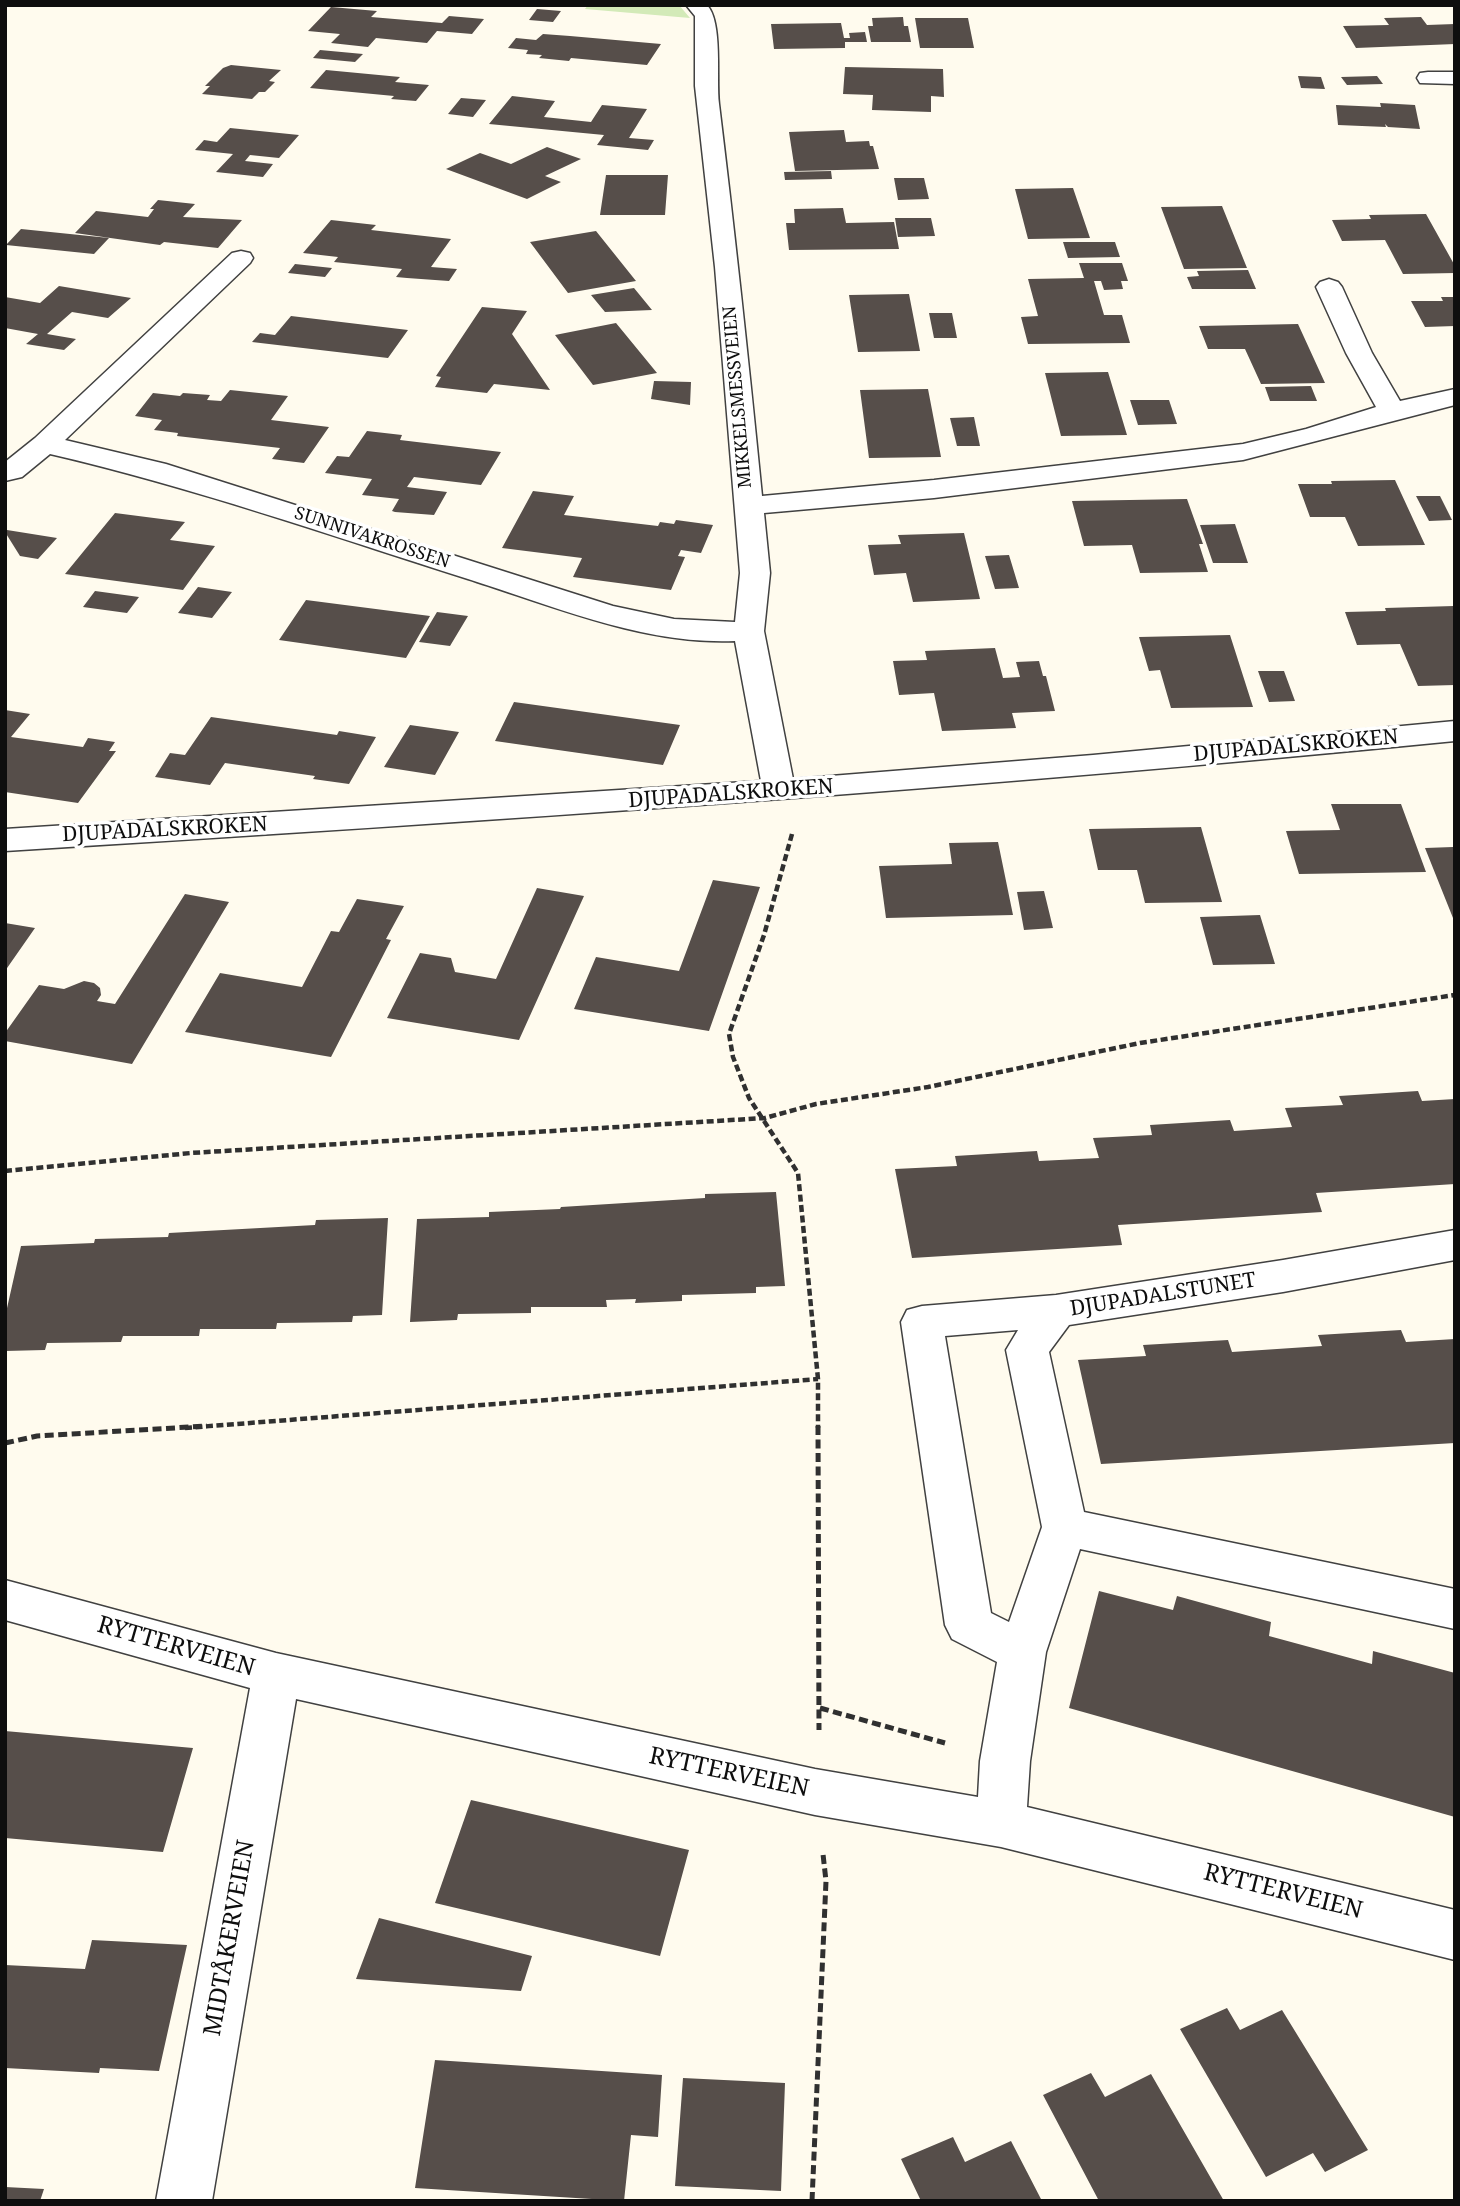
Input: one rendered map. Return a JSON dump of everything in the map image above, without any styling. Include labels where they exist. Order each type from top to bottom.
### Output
[{"type":"street","name":"MIKKELSMESSVEIEN","points":[[696,5],[705,15],[706,86],[727,267],[754,573],[749,631],[779,790]]},
{"type":"street","points":[[1428,78],[1455,78]]},
{"type":"street","points":[[5,473],[12,471],[45,444],[241,258]]},
{"type":"street","points":[[1329,287],[1359,353],[1392,411]]},
{"type":"street","points":[[747,506],[947,488],[1243,452],[1314,435],[1392,411],[1455,397]]},
{"type":"street","name":"SUNNIVAKROSSEN","points":[[45,444],[156,470],[602,612],[654,625],[719,634],[749,631]]},
{"type":"street","name":"DJUPADALSKROKEN","points":[[5,840],[431,815],[946,779],[1455,731]]},
{"type":"street","name":"DJUPADALSTUNET","points":[[1065,1527],[1027,1350],[1056,1311],[1283,1276],[1455,1245]]},
{"type":"street","points":[[1022,1652],[969,1625],[922,1322],[1056,1311]]},
{"type":"street","points":[[1002,1824],[1005,1761],[1022,1652],[1065,1527],[1455,1609]]},
{"type":"street","name":"RYTTERVEIEN","points":[[5,1600],[276,1674],[815,1792],[1002,1824],[1455,1935]]},
{"type":"street","name":"MIDTÅKERVEIEN","points":[[184,2201],[276,1674]]},
{"type":"path","points":[[779,790],[797,813],[769,922],[729,1034],[733,1057],[749,1098],[765,1118],[798,1173],[818,1380],[820,1708],[815,1792],[826,1881],[812,2201]]},
{"type":"path","points":[[5,1171],[191,1153],[765,1118],[816,1104],[928,1087],[1140,1043],[1455,995]]},
{"type":"path","points":[[5,1443],[37,1436],[171,1429],[818,1380]]},
{"type":"green space","points":[[588,5],[679,5],[690,18],[585,9]]},
{"type":"building","points":[[331,7],[377,11],[371,17],[442,23],[449,16],[484,19],[472,34],[437,31],[427,43],[376,38],[368,47],[331,43],[340,34],[308,31]]},
{"type":"building","points":[[537,9],[561,11],[553,22],[529,20]]},
{"type":"building","points":[[903,17],[911,42],[871,42],[868,26],[873,26],[872,18]]},
{"type":"building","points":[[1421,17],[1427,25],[1455,24],[1455,44],[1356,48],[1343,26],[1389,25],[1384,18]]},
{"type":"building","points":[[915,18],[968,18],[974,48],[920,48]]},
{"type":"building","points":[[841,23],[844,38],[850,38],[849,33],[865,32],[867,42],[845,42],[845,48],[774,49],[771,24]]},
{"type":"building","points":[[543,34],[661,44],[647,65],[539,58],[542,55],[526,54],[528,50],[508,48],[516,38],[536,40]]},
{"type":"building","points":[[320,50],[363,54],[355,62],[313,58]]},
{"type":"building","points":[[231,65],[281,70],[269,81],[275,82],[265,92],[259,92],[252,99],[202,94],[210,86],[205,86],[223,68]]},
{"type":"building","points":[[845,67],[943,69],[944,97],[931,96],[931,112],[872,110],[873,95],[843,94]]},
{"type":"building","points":[[326,70],[400,77],[395,82],[429,85],[416,101],[391,99],[394,96],[310,88]]},
{"type":"building","points":[[1298,76],[1321,77],[1325,89],[1301,88]]},
{"type":"building","points":[[1377,76],[1383,84],[1347,85],[1341,77]]},
{"type":"building","points":[[512,96],[555,101],[544,117],[591,122],[602,105],[647,109],[629,138],[654,140],[648,150],[597,145],[604,135],[489,124]]},
{"type":"building","points":[[461,98],[486,100],[473,117],[448,114]]},
{"type":"building","points":[[1380,103],[1415,105],[1420,129],[1388,127],[1385,124],[1386,127],[1338,125],[1336,105],[1381,107]]},
{"type":"building","points":[[230,128],[299,135],[279,158],[250,155],[245,161],[273,164],[263,177],[216,172],[233,154],[195,150],[204,140],[217,142]]},
{"type":"building","points":[[844,130],[846,142],[869,141],[879,169],[795,171],[789,132]]},
{"type":"building","points":[[547,147],[581,159],[545,176],[561,182],[527,199],[446,169],[480,153],[511,164]]},
{"type":"building","points":[[831,171],[832,179],[785,180],[784,172]]},
{"type":"building","points":[[606,175],[668,175],[665,215],[600,215]]},
{"type":"building","points":[[894,178],[924,178],[929,199],[898,200]]},
{"type":"building","points":[[1073,188],[1090,238],[1028,239],[1015,189]]},
{"type":"building","points":[[158,200],[195,204],[183,217],[242,220],[218,248],[164,242],[160,245],[75,233],[96,211],[148,217],[154,209],[150,209]]},
{"type":"building","points":[[1222,206],[1247,268],[1184,269],[1161,207]]},
{"type":"building","points":[[843,208],[846,223],[894,222],[899,249],[789,250],[786,223],[795,223],[794,209]]},
{"type":"building","points":[[1426,214],[1455,266],[1455,273],[1403,274],[1385,240],[1342,241],[1332,220],[1371,219],[1369,215]]},
{"type":"building","points":[[895,218],[931,218],[935,236],[898,237]]},
{"type":"building","points":[[331,220],[376,225],[371,230],[451,239],[431,267],[457,269],[449,281],[396,277],[402,269],[334,262],[338,257],[303,253]]},
{"type":"building","points":[[21,229],[109,238],[94,254],[6,245]]},
{"type":"building","points":[[596,231],[636,281],[568,293],[530,242]]},
{"type":"building","points":[[1063,242],[1115,242],[1120,257],[1068,258]]},
{"type":"building","points":[[1079,263],[1122,263],[1128,281],[1121,281],[1123,289],[1104,290],[1101,281],[1094,281],[1104,315],[1122,315],[1130,343],[1028,344],[1021,317],[1038,316],[1028,279],[1084,278]]},
{"type":"building","points":[[295,264],[332,268],[325,277],[288,273]]},
{"type":"building","points":[[1248,270],[1256,289],[1192,289],[1187,277],[1199,276],[1197,271]]},
{"type":"building","points":[[59,286],[131,298],[108,318],[72,312],[47,334],[76,339],[64,350],[26,344],[38,334],[5,328],[5,297],[40,303]]},
{"type":"building","points":[[634,288],[652,310],[605,312],[591,295]]},
{"type":"building","points":[[909,294],[920,351],[858,352],[849,295]]},
{"type":"building","points":[[1441,297],[1455,297],[1455,326],[1425,327],[1411,301],[1443,301]]},
{"type":"building","points":[[482,307],[527,311],[512,334],[550,390],[494,384],[487,393],[435,387],[441,377],[436,376]]},
{"type":"building","points":[[929,313],[952,313],[957,338],[934,338]]},
{"type":"building","points":[[291,316],[408,330],[388,358],[252,342],[260,333],[275,335]]},
{"type":"building","points":[[616,323],[657,373],[593,385],[555,335]]},
{"type":"building","points":[[1298,324],[1325,383],[1261,384],[1245,349],[1208,349],[1199,326]]},
{"type":"building","points":[[1108,372],[1127,435],[1061,436],[1045,373]]},
{"type":"building","points":[[654,381],[691,382],[690,405],[651,399]]},
{"type":"building","points":[[1311,386],[1317,401],[1270,401],[1265,387]]},
{"type":"building","points":[[928,389],[941,457],[869,458],[860,390]]},
{"type":"building","points":[[230,390],[288,396],[271,420],[329,427],[304,463],[272,459],[280,448],[177,436],[178,433],[154,430],[162,420],[135,416],[153,393],[210,395],[207,400],[221,401]]},
{"type":"building","points":[[1130,400],[1169,400],[1177,424],[1138,425]]},
{"type":"building","points":[[974,417],[980,446],[957,446],[950,418]]},
{"type":"building","points":[[367,431],[402,435],[400,440],[501,452],[481,485],[414,477],[407,487],[447,492],[434,515],[395,512],[392,511],[399,499],[362,495],[372,479],[325,473],[337,456],[349,457]]},
{"type":"building","points":[[1395,480],[1425,545],[1358,546],[1345,517],[1310,517],[1298,484],[1332,484],[1331,481]]},
{"type":"building","points":[[533,491],[574,496],[564,515],[658,526],[660,522],[674,524],[676,520],[713,525],[701,553],[681,550],[678,556],[685,557],[671,590],[573,577],[582,558],[502,548]]},
{"type":"building","points":[[1416,496],[1440,496],[1452,520],[1429,521]]},
{"type":"building","points":[[1187,499],[1203,544],[1199,544],[1208,572],[1140,573],[1132,545],[1084,546],[1072,501]]},
{"type":"building","points":[[115,513],[185,522],[170,540],[215,546],[183,590],[65,574]]},
{"type":"building","points":[[1235,524],[1248,563],[1213,563],[1200,525]]},
{"type":"building","points":[[7,530],[57,538],[38,559],[20,556],[5,532]]},
{"type":"building","points":[[964,533],[980,599],[913,602],[906,573],[874,575],[868,545],[901,544],[898,535]]},
{"type":"building","points":[[1009,555],[1019,588],[995,589],[985,556]]},
{"type":"building","points":[[198,587],[232,592],[212,618],[178,613]]},
{"type":"building","points":[[95,591],[139,597],[127,613],[83,607]]},
{"type":"building","points":[[306,600],[430,616],[406,658],[279,640]]},
{"type":"building","points":[[1454,606],[1455,685],[1418,686],[1400,644],[1357,645],[1345,612],[1386,611],[1385,608]]},
{"type":"building","points":[[437,612],[468,616],[450,646],[419,642]]},
{"type":"building","points":[[1230,635],[1253,707],[1171,708],[1160,670],[1149,671],[1139,637]]},
{"type":"building","points":[[995,648],[1003,678],[1020,677],[1016,662],[1039,661],[1055,711],[1012,713],[1016,728],[942,731],[934,693],[899,695],[893,661],[927,660],[925,651]]},
{"type":"building","points":[[1258,671],[1284,671],[1295,701],[1269,702]]},
{"type":"building","points":[[514,702],[680,725],[663,765],[495,741]]},
{"type":"building","points":[[5,710],[30,714],[11,737],[83,747],[88,738],[115,742],[109,751],[116,751],[78,803],[5,792]]},
{"type":"building","points":[[211,717],[337,735],[339,731],[376,737],[349,784],[313,779],[315,776],[225,763],[210,785],[155,777],[170,753],[185,755]]},
{"type":"building","points":[[410,725],[459,732],[435,775],[384,767]]},
{"type":"building","points":[[1331,804],[1401,804],[1426,872],[1299,874],[1286,831],[1340,830]]},
{"type":"building","points":[[1201,827],[1222,902],[1145,903],[1137,870],[1098,870],[1089,829]]},
{"type":"building","points":[[998,842],[1013,915],[886,918],[879,866],[952,864],[949,843]]},
{"type":"building","points":[[1453,847],[1455,851],[1455,923],[1425,848]]},
{"type":"building","points":[[713,880],[760,887],[709,1031],[574,1009],[596,957],[679,971]]},
{"type":"building","points":[[537,888],[584,896],[519,1040],[387,1018],[420,953],[451,958],[455,972],[496,979]]},
{"type":"building","points":[[1044,891],[1053,928],[1024,930],[1017,892]]},
{"type":"building","points":[[185,894],[229,902],[132,1064],[5,1041],[5,1033],[39,985],[64,989],[84,981],[94,983],[100,988],[101,995],[97,1001],[115,1004]]},
{"type":"building","points":[[357,899],[404,906],[386,939],[391,940],[331,1057],[185,1032],[220,973],[302,987],[331,931],[339,932]]},
{"type":"building","points":[[1260,915],[1275,964],[1213,965],[1200,917]]},
{"type":"building","points":[[5,923],[35,928],[5,971]]},
{"type":"building","points":[[1418,1091],[1422,1101],[1455,1099],[1455,1184],[1316,1193],[1322,1212],[1118,1225],[1122,1245],[912,1258],[895,1169],[957,1166],[955,1156],[1037,1151],[1039,1161],[1099,1158],[1093,1138],[1152,1135],[1150,1125],[1230,1120],[1234,1131],[1292,1127],[1285,1108],[1343,1105],[1339,1096]]},
{"type":"building","points":[[776,1192],[785,1286],[756,1287],[756,1293],[682,1295],[682,1301],[635,1303],[636,1299],[606,1300],[607,1307],[531,1307],[531,1313],[458,1314],[457,1320],[410,1322],[417,1219],[489,1217],[489,1212],[705,1198],[705,1194]]},
{"type":"building","points":[[388,1218],[382,1315],[353,1316],[352,1322],[277,1323],[276,1329],[200,1329],[199,1336],[123,1336],[121,1342],[47,1343],[45,1350],[5,1351],[5,1317],[21,1246],[94,1243],[95,1239],[168,1237],[169,1233],[315,1225],[316,1220]]},
{"type":"building","points":[[1401,1330],[1406,1342],[1455,1339],[1455,1443],[1101,1464],[1078,1360],[1146,1356],[1143,1345],[1228,1340],[1232,1352],[1322,1346],[1318,1335]]},
{"type":"building","points":[[1099,1591],[1173,1610],[1177,1596],[1271,1622],[1269,1636],[1372,1664],[1373,1651],[1455,1673],[1455,1817],[1069,1708]]},
{"type":"building","points":[[5,1731],[193,1748],[163,1852],[5,1838]]},
{"type":"building","points":[[471,1800],[689,1850],[660,1956],[435,1903]]},
{"type":"building","points":[[379,1918],[532,1956],[521,1991],[356,1979]]},
{"type":"building","points":[[92,1940],[187,1945],[159,2071],[100,2068],[99,2073],[5,2068],[5,1965],[85,1969]]},
{"type":"building","points":[[1227,2008],[1240,2030],[1282,2010],[1368,2150],[1325,2172],[1313,2153],[1266,2177],[1180,2029]]},
{"type":"building","points":[[435,2060],[662,2075],[658,2137],[631,2135],[624,2201],[415,2188]]},
{"type":"building","points":[[1091,2073],[1105,2097],[1151,2074],[1224,2201],[1099,2201],[1043,2095]]},
{"type":"building","points":[[683,2078],[785,2083],[781,2191],[675,2186]]},
{"type":"building","points":[[953,2137],[965,2162],[1011,2141],[1042,2201],[921,2201],[901,2159]]},
{"type":"building","points":[[5,2187],[44,2189],[40,2201],[5,2201]]}]
